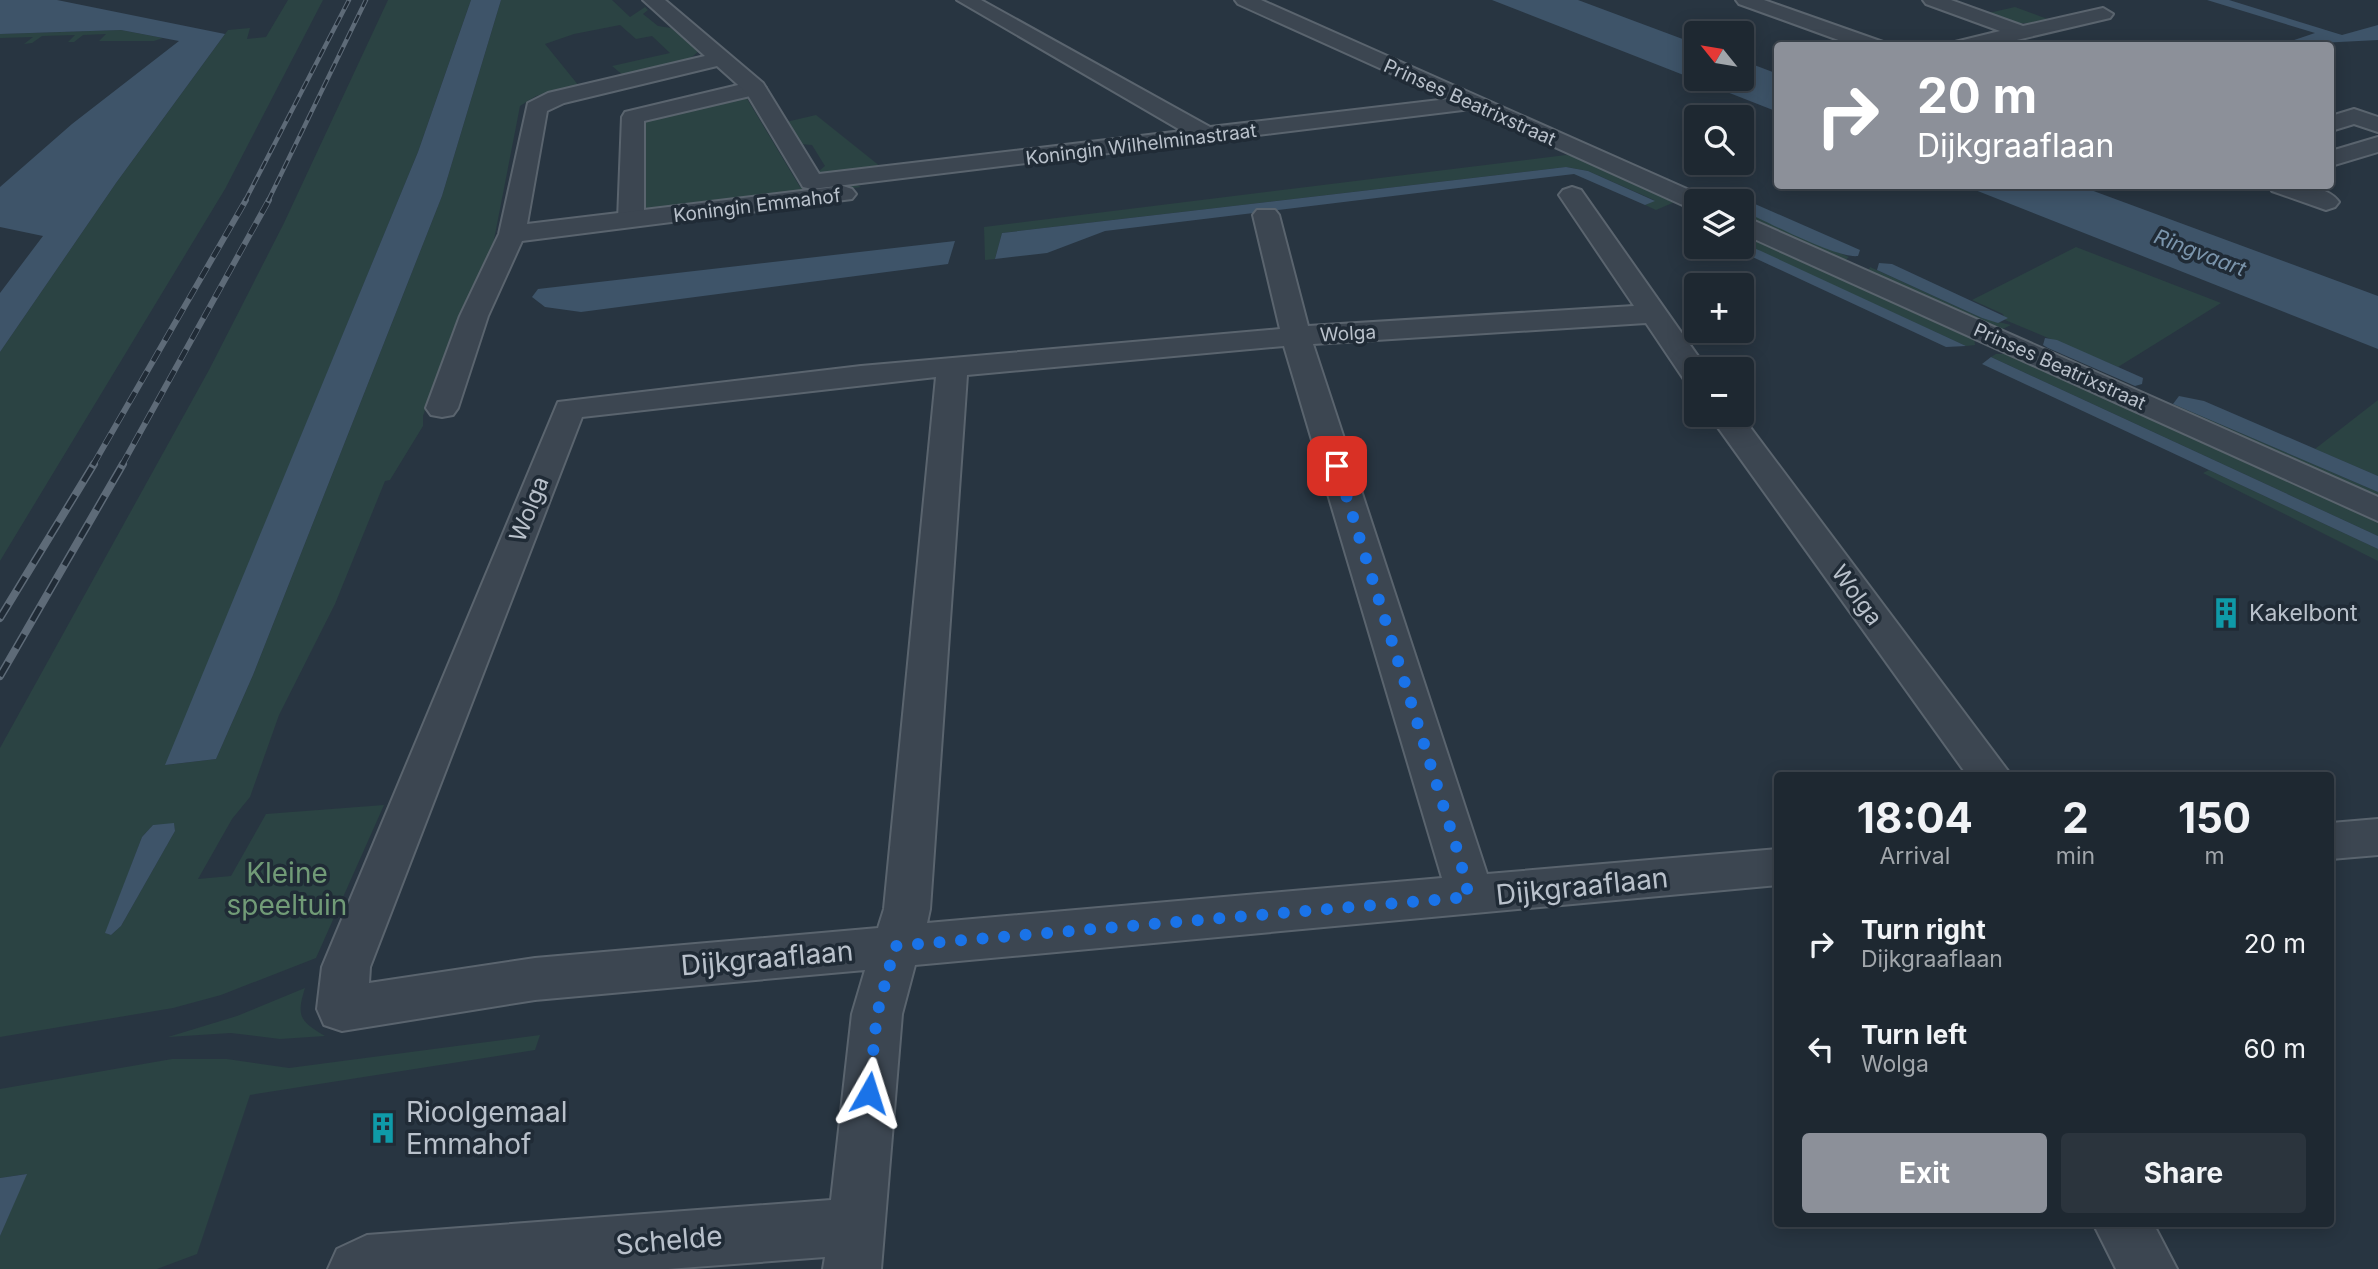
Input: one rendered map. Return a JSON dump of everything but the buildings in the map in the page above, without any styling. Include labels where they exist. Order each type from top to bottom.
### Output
[{"type":"street","points":[[653,0],[755,88]]},
{"type":"street","points":[[967,0],[1209,136]]},
{"type":"street","name":"Prinses Beatrixstraat","points":[[1245,0],[1684,197]]},
{"type":"street","points":[[1746,0],[1865,42]]},
{"type":"street","points":[[1933,0],[2020,32]]},
{"type":"street","points":[[1979,42],[2103,14]]},
{"type":"street","points":[[442,408],[474,316],[512,234],[536,108],[556,98],[719,59]]},
{"type":"street","points":[[631,220],[633,117],[755,88]]},
{"type":"street","name":"Koningin Wilhelminastraat","points":[[755,88],[812,182],[1470,103]]},
{"type":"street","points":[[2334,123],[2354,116],[2378,125]]},
{"type":"street","points":[[2334,158],[2378,144]]},
{"type":"street","name":"Koningin Emmahof","points":[[512,234],[860,192],[872,187],[871,177]]},
{"type":"street","points":[[2289,189],[2326,202]]},
{"type":"street","points":[[1572,195],[1684,359]]},
{"type":"street","name":"Wolga","points":[[1266,215],[1296,336],[1456,845],[1469,897]]},
{"type":"street","name":"Prinses Beatrixstraat","points":[[1754,229],[2378,510]]},
{"type":"street","name":"Wolga","points":[[346,967],[569,409],[860,375],[1296,336],[1651,314]]},
{"type":"street","points":[[895,946],[907,909],[952,368]]},
{"type":"street","name":"Wolga","points":[[1734,427],[1988,772]]},
{"type":"street","points":[[2334,841],[2378,837]]},
{"type":"street","name":"Dijkgraaflaan","points":[[346,967],[342,1009],[535,979],[1469,897],[1774,867]]},
{"type":"street","name":"Schelde","points":[[357,1269],[380,1263],[854,1247],[877,1014],[895,946]]},
{"type":"street","points":[[2123,1227],[2148,1269]]},
{"type":"green space","points":[[288,0],[323,0],[225,189],[0,561],[0,352],[116,183],[228,30],[250,28],[247,39],[266,37]]},
{"type":"green space","name":"Kleine speeltuin","points":[[388,0],[471,0],[418,152],[166,765],[216,759],[253,675],[442,196],[501,0],[612,0],[630,17],[645,7],[648,10],[643,14],[658,26],[671,28],[699,51],[687,61],[624,76],[612,66],[670,53],[652,36],[636,39],[620,25],[574,34],[545,44],[579,86],[536,96],[520,106],[491,255],[451,335],[423,416],[423,426],[390,480],[385,481],[335,604],[279,715],[250,797],[232,819],[198,879],[231,876],[266,814],[384,805],[316,958],[221,995],[173,1008],[0,1037],[0,748],[209,370],[284,223]],"holes":[[[174,824],[175,831],[121,926],[111,935],[106,933],[142,837],[153,825]]]},
{"type":"green space","points":[[2015,7],[2050,20],[2017,23],[1984,14]]},
{"type":"green space","points":[[121,30],[163,38],[154,41],[99,41],[106,34],[83,35],[74,42],[68,42],[75,35],[42,36],[32,43],[24,44],[33,37],[0,38],[0,34]]},
{"type":"green space","points":[[743,92],[800,187],[812,189],[855,184],[861,187],[636,216],[638,117]]},
{"type":"green space","points":[[816,115],[881,167],[820,174],[818,172],[825,166],[812,145],[800,144],[786,122]]},
{"type":"green space","points":[[1566,155],[1576,156],[1677,201],[1656,210],[1645,205],[1654,200],[1588,171],[1566,167],[1002,233],[995,259],[985,260],[984,227]]},
{"type":"green space","points":[[1754,216],[1849,257],[1843,262],[1754,221]]},
{"type":"green space","points":[[1754,236],[1974,336],[1975,345],[1966,346],[1754,249]]},
{"type":"green space","points":[[2076,247],[2221,303],[2118,367],[2005,320],[2003,314],[1972,300]]},
{"type":"green space","points":[[1870,267],[1982,318],[2011,325],[1998,331],[1868,272]]},
{"type":"green space","points":[[2006,354],[2378,521],[2378,536],[1991,357]]},
{"type":"green space","points":[[2378,400],[2378,476],[2315,449]]},
{"type":"green space","points":[[2173,404],[2378,492],[2378,501],[2167,405]]},
{"type":"green space","points":[[2209,470],[2378,549],[2378,561],[2203,473]]},
{"type":"green space","points":[[305,988],[301,1006],[302,1017],[325,1036],[280,1039],[231,1033],[168,1037],[237,1016]]},
{"type":"green space","points":[[540,1035],[535,1050],[250,1095],[197,1254],[157,1269],[0,1269],[0,1236],[26,1174],[0,1178],[0,1089],[172,1059],[227,1059],[289,1068]]},
{"type":"water","points":[[0,0],[57,0],[225,34],[116,183],[0,352],[0,293],[43,236],[0,227],[0,187],[72,124],[179,41],[121,30],[0,34]]},
{"type":"water","points":[[471,0],[501,0],[442,196],[253,675],[216,759],[165,765],[418,152]]},
{"type":"water","points":[[1492,0],[1578,0],[1684,40],[1684,75]]},
{"type":"water","points":[[2207,0],[2229,0],[2342,35],[2378,25],[2378,40],[2288,42],[2315,33]]},
{"type":"water","points":[[1754,65],[1774,72],[1774,110],[1724,91],[1754,91]]},
{"type":"water","points":[[1566,167],[1588,171],[1655,201],[1645,205],[1574,174],[1105,231],[1047,253],[995,259],[1002,233]]},
{"type":"water","name":"Ringvaart","points":[[1973,189],[2088,189],[2378,296],[2378,349]]},
{"type":"water","points":[[1754,204],[1860,250],[1858,256],[1848,255],[1818,245],[1754,216]]},
{"type":"water","points":[[955,241],[948,264],[581,312],[545,307],[532,297],[538,289]]},
{"type":"water","points":[[1754,248],[1966,346],[1946,347],[1754,258]]},
{"type":"water","points":[[1879,263],[1892,264],[2008,318],[1998,323],[1982,318],[1877,270]]},
{"type":"water","points":[[2045,338],[2057,340],[2143,378],[2142,384],[2135,386],[2048,348],[2043,345]]},
{"type":"water","points":[[1991,357],[2378,536],[2378,549],[1982,364]]},
{"type":"water","points":[[2179,396],[2204,401],[2378,476],[2378,492],[2173,404]]},
{"type":"water","points":[[174,823],[175,831],[121,926],[111,935],[105,933],[142,837],[153,825]]},
{"type":"water","points":[[27,1174],[0,1236],[0,1178]]},
{"type":"railway","points":[[245,201],[349,0]]},
{"type":"railway","points":[[268,201],[366,0]]},
{"type":"railway","points":[[93,465],[246,200]]},
{"type":"railway","points":[[122,465],[269,200]]},
{"type":"railway","points":[[0,618],[94,464]]},
{"type":"railway","points":[[0,676],[123,464]]},
{"type":"place","name":"Kakelbont","points":[[2226,613]]},
{"type":"place","name":"Rioolgemaal Emmahof","points":[[383,1128]]},
{"type":"route","points":[[869,1093],[877,1014],[895,946],[1469,897],[1460,859],[1337,466]]}]
